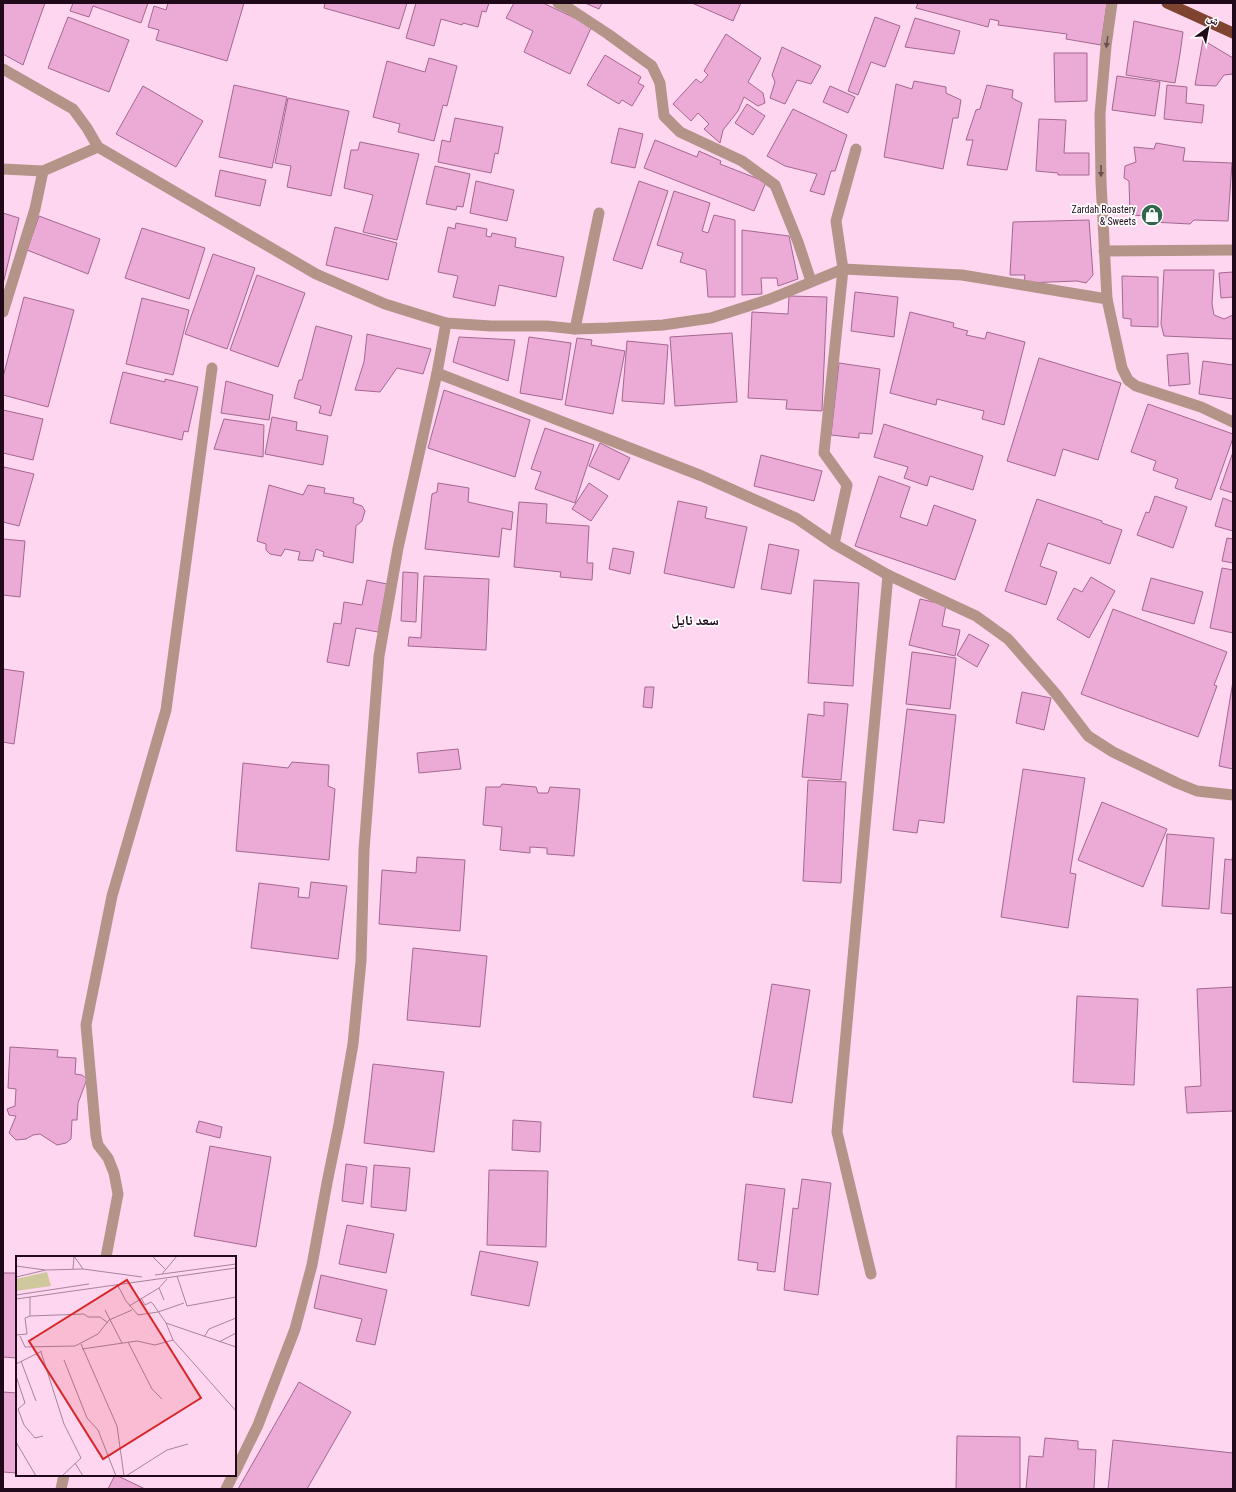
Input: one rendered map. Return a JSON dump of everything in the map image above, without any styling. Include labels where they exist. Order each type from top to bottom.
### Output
[{"type":"highway","points":[[1167,3],[1233,33]]},
{"type":"street","points":[[558,3],[570,9],[608,34],[652,66],[660,83],[664,116],[680,132],[742,161],[775,185],[798,242],[811,282]]},
{"type":"street","points":[[1112,3],[1106,46],[1100,114],[1101,182],[1107,299],[1122,368],[1128,380],[1136,386],[1201,407],[1233,422]]},
{"type":"street","points":[[3,69],[73,109],[87,128],[98,147],[316,274],[385,304],[446,322],[490,326],[547,326],[575,328],[663,325],[711,318],[770,299],[843,269],[962,275],[1107,299]]},
{"type":"street","points":[[3,169],[43,171],[98,147]]},
{"type":"street","points":[[834,544],[847,485],[824,453],[843,269],[836,221],[856,149]]},
{"type":"street","points":[[3,312],[35,209],[43,171]]},
{"type":"street","points":[[575,328],[599,213]]},
{"type":"street","points":[[1104,251],[1233,250]]},
{"type":"street","points":[[236,1470],[258,1425],[295,1329],[312,1265],[339,1124],[353,1044],[361,961],[364,850],[379,656],[398,548],[437,373],[446,322]]},
{"type":"street","points":[[106,1256],[118,1194],[114,1173],[108,1158],[98,1145],[96,1136],[86,1025],[112,896],[166,710],[212,368]]},
{"type":"street","points":[[437,373],[702,476],[796,518],[834,544],[888,575],[976,616],[1008,639],[1056,694],[1088,736],[1113,752],[1197,791],[1233,795]]},
{"type":"street","points":[[871,1274],[837,1132],[888,575]]},
{"type":"street","points":[[61,1489],[64,1476]]},
{"type":"street","points":[[226,1489],[232,1476]]},
{"type":"building","points":[[3,3],[45,3],[23,65],[3,54]]},
{"type":"building","points":[[73,3],[148,3],[141,23],[93,6],[89,17],[70,11]]},
{"type":"building","points":[[168,3],[244,3],[227,61],[156,40],[159,30],[148,27],[154,6],[166,10]]},
{"type":"building","points":[[325,3],[407,3],[399,29],[324,8]]},
{"type":"building","points":[[416,3],[489,3],[486,12],[482,11],[478,27],[463,23],[462,25],[441,19],[434,46],[406,38]]},
{"type":"building","points":[[514,3],[543,3],[592,26],[570,74],[524,52],[533,31],[506,18]]},
{"type":"building","points":[[585,3],[602,3],[599,9]]},
{"type":"building","points":[[692,3],[741,3],[733,21]]},
{"type":"building","points":[[918,3],[1107,3],[1101,45],[1066,39],[1067,34],[998,25],[999,21],[990,19],[988,27],[916,8]]},
{"type":"building","points":[[68,17],[129,40],[109,92],[48,68]]},
{"type":"building","points":[[875,17],[900,26],[885,67],[871,62],[858,95],[848,91]]},
{"type":"building","points":[[915,18],[960,31],[954,54],[905,47]]},
{"type":"building","points":[[1134,21],[1183,32],[1175,83],[1126,75]]},
{"type":"building","points":[[726,34],[761,58],[748,82],[763,93],[765,103],[758,106],[744,97],[738,111],[723,130],[720,143],[704,129],[709,124],[698,113],[691,121],[673,104],[696,79],[701,83],[708,75],[704,71]]},
{"type":"building","points":[[1203,40],[1233,58],[1233,74],[1224,75],[1216,86],[1195,85]]},
{"type":"building","points":[[782,47],[821,66],[811,84],[797,80],[785,104],[770,98],[775,82],[772,75]]},
{"type":"building","points":[[1054,53],[1087,53],[1087,101],[1055,102]]},
{"type":"building","points":[[605,55],[641,77],[638,83],[644,86],[632,106],[622,100],[619,104],[587,85]]},
{"type":"building","points":[[429,58],[457,66],[447,106],[443,105],[434,141],[398,132],[400,124],[373,117],[387,61],[425,72]]},
{"type":"building","points":[[1117,76],[1160,82],[1155,116],[1112,110]]},
{"type":"building","points":[[914,81],[946,87],[946,93],[961,100],[958,118],[953,118],[943,169],[884,157],[896,84],[912,89]]},
{"type":"building","points":[[234,85],[287,97],[272,168],[219,157]]},
{"type":"building","points":[[987,85],[1013,90],[1012,98],[1022,103],[1007,170],[967,165],[973,140],[966,140],[976,110],[980,109]]},
{"type":"building","points":[[1167,85],[1187,87],[1186,103],[1204,105],[1202,123],[1164,119]]},
{"type":"building","points":[[143,86],[203,121],[176,167],[116,134]]},
{"type":"building","points":[[830,86],[855,97],[848,113],[823,102]]},
{"type":"building","points":[[288,98],[349,111],[331,196],[287,187],[291,166],[275,163]]},
{"type":"building","points":[[747,104],[765,116],[753,135],[735,123]]},
{"type":"building","points":[[793,109],[847,135],[835,171],[831,171],[824,195],[810,191],[817,174],[785,166],[767,156]]},
{"type":"building","points":[[455,118],[503,127],[498,154],[495,153],[491,173],[438,162],[442,140],[450,142]]},
{"type":"building","points":[[1039,119],[1066,120],[1064,153],[1089,153],[1089,175],[1058,175],[1058,173],[1036,171]]},
{"type":"building","points":[[619,128],[643,134],[635,168],[611,163]]},
{"type":"building","points":[[655,140],[697,157],[699,151],[721,161],[720,164],[766,182],[754,211],[644,168]]},
{"type":"building","points":[[360,142],[419,154],[397,240],[363,232],[373,195],[344,188],[351,150],[358,150]]},
{"type":"building","points":[[1156,143],[1185,148],[1183,161],[1232,163],[1228,221],[1194,220],[1190,224],[1153,222],[1149,216],[1130,215],[1129,181],[1124,178],[1125,166],[1136,162],[1134,147],[1154,149]]},
{"type":"building","points":[[435,166],[470,174],[463,207],[457,206],[456,210],[426,204]]},
{"type":"building","points":[[220,170],[266,180],[260,206],[215,196]]},
{"type":"building","points":[[476,181],[514,190],[507,221],[470,213]]},
{"type":"building","points":[[639,181],[668,191],[642,269],[613,260]]},
{"type":"building","points":[[674,191],[710,203],[702,231],[708,233],[714,215],[735,220],[735,297],[708,297],[706,270],[680,262],[683,253],[657,245]]},
{"type":"building","points":[[3,213],[19,218],[3,284]]},
{"type":"building","points":[[39,216],[100,239],[88,274],[27,250]]},
{"type":"building","points":[[1089,220],[1093,275],[1086,283],[1077,281],[1024,283],[1025,275],[1010,275],[1013,222]]},
{"type":"building","points":[[456,223],[487,229],[486,236],[491,237],[492,233],[516,238],[515,247],[564,257],[556,297],[499,285],[495,306],[453,297],[458,276],[438,272],[448,227],[455,229]]},
{"type":"building","points":[[335,227],[397,243],[388,280],[326,265]]},
{"type":"building","points":[[142,228],[205,248],[189,299],[125,278]]},
{"type":"building","points":[[742,230],[789,236],[798,279],[778,286],[777,278],[761,278],[762,294],[742,295]]},
{"type":"building","points":[[213,254],[255,268],[227,349],[185,334]]},
{"type":"building","points":[[1164,270],[1214,270],[1212,304],[1214,315],[1224,319],[1233,315],[1233,339],[1164,336],[1161,324]]},
{"type":"building","points":[[1233,272],[1233,297],[1221,298],[1219,273]]},
{"type":"building","points":[[257,275],[305,293],[278,367],[230,350]]},
{"type":"building","points":[[1122,276],[1158,277],[1158,327],[1131,326],[1131,319],[1123,318]]},
{"type":"building","points":[[855,292],[898,297],[894,337],[851,331]]},
{"type":"building","points":[[789,296],[827,297],[822,411],[786,409],[787,400],[748,398],[752,312],[788,314]]},
{"type":"building","points":[[24,297],[74,310],[48,407],[3,395],[3,377]]},
{"type":"building","points":[[142,298],[189,310],[173,375],[126,364]]},
{"type":"building","points":[[910,312],[954,323],[953,327],[968,331],[966,335],[985,339],[987,332],[1025,342],[1004,425],[982,419],[984,411],[937,399],[936,405],[890,393]]},
{"type":"building","points":[[316,326],[352,336],[331,416],[319,413],[321,406],[294,398],[299,380],[302,380]]},
{"type":"building","points":[[732,333],[737,402],[675,406],[670,337]]},
{"type":"building","points":[[367,334],[431,349],[423,374],[397,368],[380,392],[355,390],[364,362]]},
{"type":"building","points":[[459,337],[515,340],[508,381],[453,362]]},
{"type":"building","points":[[529,337],[571,343],[562,400],[520,393]]},
{"type":"building","points":[[577,338],[592,340],[591,345],[625,351],[613,414],[565,405]]},
{"type":"building","points":[[627,341],[668,345],[664,404],[622,401]]},
{"type":"building","points":[[1188,353],[1190,384],[1169,386],[1167,355]]},
{"type":"building","points":[[1039,358],[1121,383],[1098,460],[1063,449],[1055,476],[1007,461]]},
{"type":"building","points":[[1203,361],[1233,365],[1233,399],[1199,394]]},
{"type":"building","points":[[839,363],[880,369],[872,434],[859,433],[859,438],[831,435]]},
{"type":"building","points":[[123,372],[165,382],[165,379],[198,387],[188,432],[184,431],[182,440],[110,423]]},
{"type":"building","points":[[226,381],[273,395],[269,420],[221,413]]},
{"type":"building","points":[[444,390],[530,420],[515,477],[428,448]]},
{"type":"building","points":[[1148,404],[1233,434],[1233,438],[1211,500],[1175,488],[1178,479],[1153,470],[1156,461],[1131,452]]},
{"type":"building","points":[[3,410],[43,419],[33,460],[3,453]]},
{"type":"building","points":[[272,417],[297,422],[296,430],[328,436],[323,465],[265,454]]},
{"type":"building","points":[[224,419],[264,425],[263,457],[214,449]]},
{"type":"building","points":[[884,424],[983,456],[973,490],[930,476],[927,486],[904,478],[908,467],[874,457]]},
{"type":"building","points":[[545,428],[594,445],[575,503],[535,489],[541,472],[531,469]]},
{"type":"building","points":[[600,443],[630,458],[619,480],[589,466]]},
{"type":"building","points":[[1233,452],[1233,493],[1220,489]]},
{"type":"building","points":[[761,455],[822,471],[814,501],[754,486]]},
{"type":"building","points":[[4,467],[34,474],[19,526],[3,522]]},
{"type":"building","points":[[879,476],[910,487],[900,517],[927,526],[934,505],[976,520],[955,580],[855,546]]},
{"type":"building","points":[[438,483],[469,488],[468,502],[513,512],[511,530],[502,528],[499,557],[425,549],[432,494],[437,492]]},
{"type":"building","points":[[589,483],[608,496],[591,521],[572,509]]},
{"type":"building","points":[[269,485],[303,495],[308,485],[325,488],[324,493],[354,498],[353,503],[362,506],[365,511],[362,521],[356,526],[353,563],[323,556],[324,552],[316,549],[313,561],[298,560],[300,552],[285,549],[281,556],[270,554],[266,550],[266,544],[257,541]]},
{"type":"building","points":[[1155,496],[1187,507],[1173,548],[1137,535],[1146,512],[1149,513]]},
{"type":"building","points":[[1223,498],[1233,502],[1233,531],[1215,526]]},
{"type":"building","points":[[1037,499],[1102,521],[1102,523],[1122,530],[1110,564],[1048,543],[1040,566],[1057,572],[1046,605],[1005,591]]},
{"type":"building","points":[[678,501],[707,507],[705,518],[747,527],[734,588],[664,573]]},
{"type":"building","points":[[519,502],[547,504],[546,523],[589,526],[587,563],[593,563],[592,580],[560,577],[561,572],[514,567]]},
{"type":"building","points":[[1227,538],[1233,539],[1233,563],[1222,561]]},
{"type":"building","points":[[3,539],[25,541],[20,597],[3,595]]},
{"type":"building","points":[[769,544],[799,550],[791,594],[761,589]]},
{"type":"building","points":[[613,548],[634,552],[630,574],[609,569]]},
{"type":"building","points":[[1222,568],[1233,570],[1233,633],[1210,628]]},
{"type":"building","points":[[403,572],[418,573],[416,622],[401,621]]},
{"type":"building","points":[[424,576],[489,579],[486,650],[408,646],[409,637],[421,638]]},
{"type":"building","points":[[1091,577],[1115,591],[1089,638],[1057,619],[1074,588],[1082,592]]},
{"type":"building","points":[[1151,578],[1203,592],[1194,624],[1142,610]]},
{"type":"building","points":[[367,580],[387,584],[378,632],[356,628],[349,666],[327,662],[334,623],[341,624],[344,602],[362,605]]},
{"type":"building","points":[[814,580],[859,583],[853,686],[808,683]]},
{"type":"building","points":[[920,599],[946,605],[942,626],[960,630],[955,656],[909,645]]},
{"type":"building","points":[[1113,609],[1227,652],[1214,685],[1217,686],[1198,737],[1081,694]]},
{"type":"building","points":[[969,634],[989,645],[977,667],[957,655]]},
{"type":"building","points":[[912,652],[956,658],[950,709],[906,704]]},
{"type":"building","points":[[3,669],[24,672],[14,744],[3,742]]},
{"type":"building","points":[[1233,681],[1233,769],[1219,766]]},
{"type":"building","points":[[645,687],[654,687],[652,708],[643,707]]},
{"type":"building","points":[[1022,692],[1051,698],[1044,730],[1016,723]]},
{"type":"building","points":[[824,702],[848,704],[841,780],[802,777],[808,714],[824,716]]},
{"type":"building","points":[[907,709],[956,715],[944,823],[919,820],[917,833],[893,830]]},
{"type":"building","points":[[458,749],[461,769],[419,773],[417,753]]},
{"type":"building","points":[[292,762],[329,765],[328,786],[335,789],[329,860],[236,851],[243,763],[288,768]]},
{"type":"building","points":[[1023,769],[1085,778],[1070,873],[1076,874],[1068,928],[1001,917]]},
{"type":"building","points":[[808,780],[846,782],[841,883],[803,881]]},
{"type":"building","points":[[502,784],[536,787],[538,793],[548,793],[550,787],[580,789],[574,856],[547,854],[547,848],[530,847],[530,853],[500,850],[502,827],[483,825],[486,787],[500,787]]},
{"type":"building","points":[[1102,802],[1167,829],[1143,887],[1078,860]]},
{"type":"building","points":[[1167,834],[1214,838],[1209,909],[1162,906]]},
{"type":"building","points":[[1233,853],[1233,914],[1221,913],[1225,859],[1232,860]]},
{"type":"building","points":[[417,857],[465,860],[460,931],[379,924],[382,870],[416,873]]},
{"type":"building","points":[[311,882],[347,886],[338,959],[251,948],[259,883],[299,888],[298,897],[309,898]]},
{"type":"building","points":[[413,948],[487,956],[480,1027],[407,1020]]},
{"type":"building","points":[[772,984],[810,990],[792,1103],[753,1097]]},
{"type":"building","points":[[1233,987],[1233,1111],[1187,1113],[1185,1087],[1201,1086],[1197,989]]},
{"type":"building","points":[[1077,996],[1138,999],[1134,1085],[1073,1082]]},
{"type":"building","points":[[10,1047],[58,1050],[57,1057],[76,1058],[75,1074],[82,1075],[87,1079],[78,1103],[77,1120],[72,1120],[71,1139],[66,1143],[57,1145],[40,1134],[33,1135],[26,1139],[16,1140],[9,1133],[16,1116],[9,1115],[7,1109],[15,1106],[16,1089],[8,1088]]},
{"type":"building","points":[[373,1064],[444,1072],[434,1152],[364,1143]]},
{"type":"building","points":[[513,1120],[541,1122],[540,1152],[512,1150]]},
{"type":"building","points":[[199,1121],[222,1127],[220,1138],[196,1132]]},
{"type":"building","points":[[210,1146],[271,1157],[256,1247],[194,1236]]},
{"type":"building","points":[[346,1164],[367,1167],[363,1204],[342,1201]]},
{"type":"building","points":[[374,1165],[410,1168],[406,1211],[371,1207]]},
{"type":"building","points":[[489,1170],[548,1171],[546,1247],[487,1245]]},
{"type":"building","points":[[802,1179],[831,1183],[818,1295],[784,1290],[793,1208],[798,1209]]},
{"type":"building","points":[[746,1184],[785,1189],[775,1272],[757,1270],[758,1263],[738,1260]]},
{"type":"building","points":[[347,1225],[394,1234],[386,1273],[339,1264]]},
{"type":"building","points":[[480,1251],[538,1262],[529,1306],[471,1295]]},
{"type":"building","points":[[3,1273],[16,1273],[16,1358],[3,1357]]},
{"type":"building","points":[[321,1275],[387,1290],[375,1345],[356,1341],[362,1319],[314,1308]]},
{"type":"building","points":[[299,1382],[351,1412],[307,1489],[238,1489]]},
{"type":"building","points":[[3,1392],[16,1393],[16,1473],[3,1472]]},
{"type":"building","points":[[957,1436],[1020,1437],[1020,1489],[956,1489]]},
{"type":"building","points":[[1045,1438],[1078,1441],[1078,1449],[1096,1450],[1094,1489],[1026,1489],[1029,1456],[1043,1457]]},
{"type":"building","points":[[1113,1440],[1233,1453],[1233,1489],[1108,1489]]},
{"type":"building","points":[[114,1476],[118,1476],[145,1489],[108,1489]]},
{"type":"place","name":"Zardah Roastery & Sweets","points":[[1152,215]]},
{"type":"district","name":"سعد نايل","points":[[695,620]]}]
